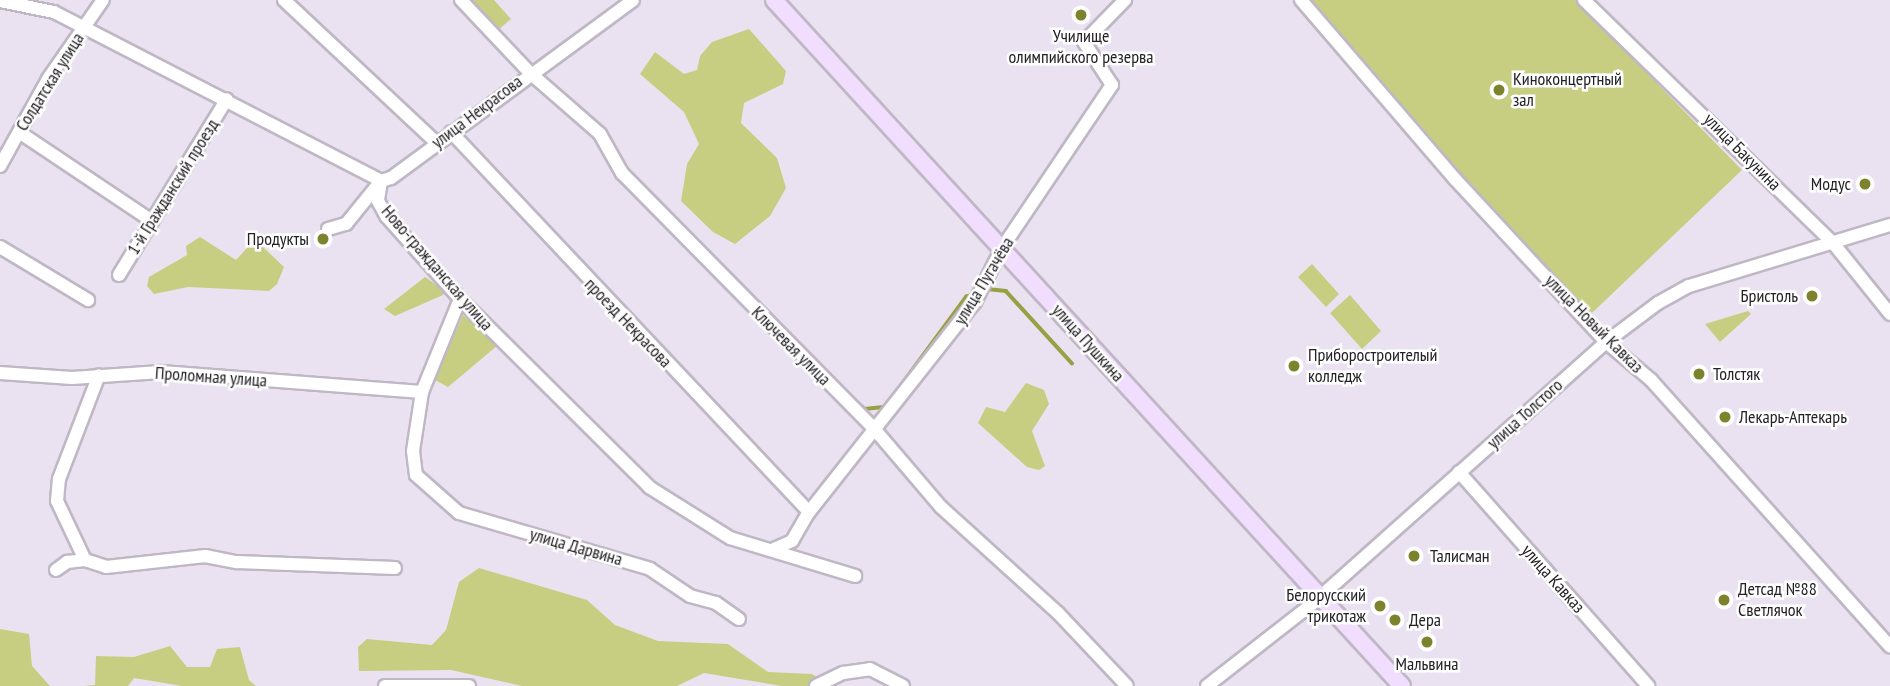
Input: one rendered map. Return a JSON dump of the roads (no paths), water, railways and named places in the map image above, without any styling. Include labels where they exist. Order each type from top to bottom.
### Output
[{"type":"main road","name":"улица Пушкина","points":[[775,0],[1402,686]]},
{"type":"street","name":"Солдатская улица","points":[[0,166],[48,79],[103,0]]},
{"type":"street","points":[[284,0],[437,142]]},
{"type":"street","name":"Ключевая улица","points":[[461,0],[529,72],[600,134],[622,173],[876,431],[941,507],[1058,612],[1127,686]]},
{"type":"street","name":"улица Некрасова","points":[[328,229],[345,224],[380,181],[633,0]]},
{"type":"street","name":"улица Пугачёва","points":[[774,549],[792,541],[809,512],[876,431],[975,302],[1002,248],[1112,85],[1084,42],[1125,0]]},
{"type":"street","name":"улица Новый Кавказ","points":[[1301,0],[1455,178],[1606,342],[1651,380],[1890,646]]},
{"type":"street","name":"улица Бакунина","points":[[1584,0],[1833,243],[1890,314]]},
{"type":"street","name":"Ново-гражданская улица","points":[[0,1],[54,12],[227,99],[380,181],[378,201],[387,217],[460,299],[649,487],[730,538],[754,548],[774,549],[855,576]]},
{"type":"street","name":"1-й Гражданский проезд","points":[[120,275],[227,99]]},
{"type":"street","name":"проезд Некрасова","points":[[451,131],[809,512]]},
{"type":"street","points":[[19,132],[152,221]]},
{"type":"street","name":"улица Толстого","points":[[1207,686],[1320,596],[1606,342],[1658,303],[1689,286],[1890,226]]},
{"type":"street","points":[[0,247],[88,300]]},
{"type":"street","points":[[422,393],[460,299]]},
{"type":"street","name":"Проломная улица","points":[[0,373],[99,375],[161,372],[422,393]]},
{"type":"street","points":[[85,560],[57,501],[59,479],[99,375]]},
{"type":"street","name":"улица Дарвина","points":[[422,393],[413,450],[416,475],[459,513],[650,569],[690,596],[716,603],[738,619]]},
{"type":"street","name":"улица Кавказ","points":[[1459,472],[1648,686]]},
{"type":"street","points":[[56,570],[67,562],[85,560],[106,567],[205,556],[237,562],[395,568]]},
{"type":"street","points":[[816,686],[844,673],[870,669],[903,686]]},
{"type":"street","points":[[385,686],[469,686]]},
{"type":"waterway","points":[[987,289],[1006,291],[1072,363]]},
{"type":"waterway","points":[[850,396],[865,409],[885,407],[966,297],[974,294]]},
{"type":"place","name":"Училище олимпийского резерва","points":[[1081,15]]},
{"type":"place","name":"Киноконцертный зал","points":[[1499,90]]},
{"type":"place","name":"Модус","points":[[1865,184]]},
{"type":"place","name":"Продукты","points":[[323,239]]},
{"type":"place","name":"Бристоль","points":[[1812,296]]},
{"type":"place","name":"Приборостроителый колледж","points":[[1294,366]]},
{"type":"place","name":"Толстяк","points":[[1699,374]]},
{"type":"place","name":"Лекарь-Аптекарь","points":[[1725,417]]},
{"type":"place","name":"Талисман","points":[[1414,556]]},
{"type":"place","name":"Детсад №88 Светлячок","points":[[1724,600]]},
{"type":"place","name":"Белорусский трикотаж","points":[[1380,606]]},
{"type":"place","name":"Дера","points":[[1395,620]]},
{"type":"place","name":"Мальвина","points":[[1427,642]]}]
